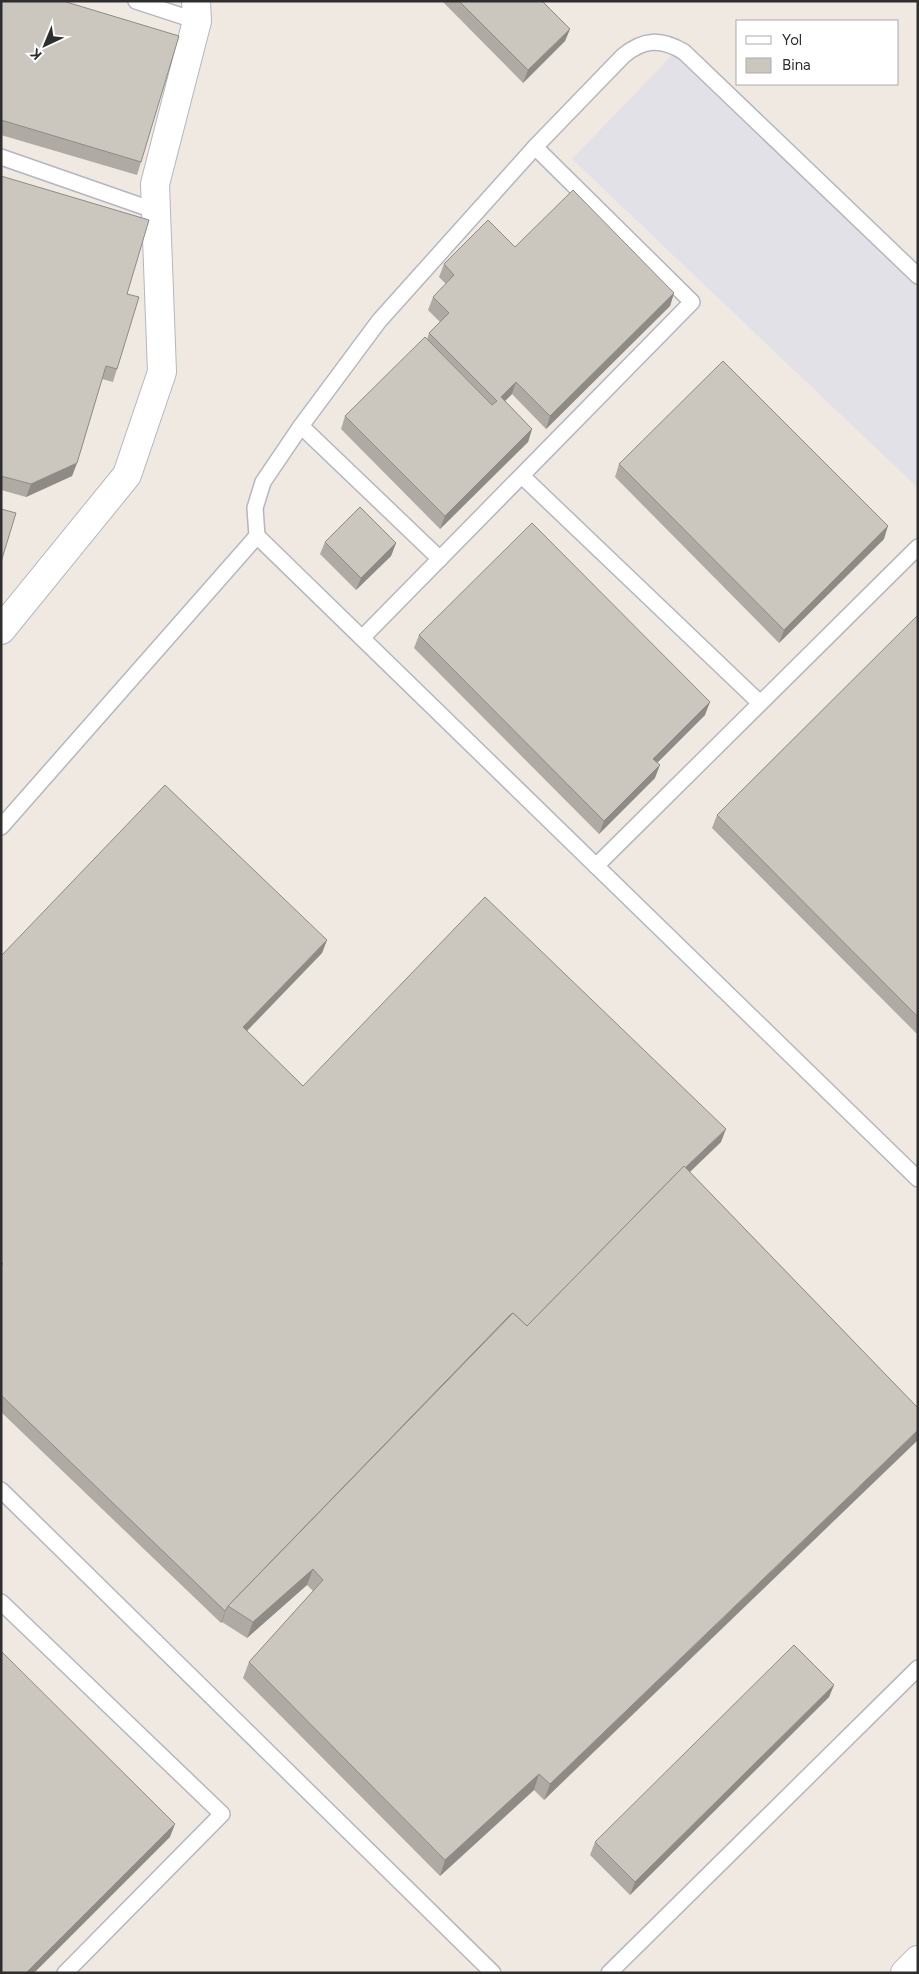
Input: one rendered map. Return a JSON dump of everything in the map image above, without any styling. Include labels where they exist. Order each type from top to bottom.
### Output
[{"type":"street","points":[[1,630],[127,475],[162,372],[155,184],[196,11]]},
{"type":"lane","points":[[136,1],[196,11]]},
{"type":"lane","points":[[918,276],[684,52],[673,45],[651,42],[632,48],[535,147],[379,321],[301,426],[263,482],[256,508],[258,536],[918,1179]]},
{"type":"lane","points":[[362,638],[692,302],[535,147]]},
{"type":"lane","points":[[1,157],[156,211]]},
{"type":"lane","points":[[301,426],[440,559]]},
{"type":"lane","points":[[522,476],[760,704]]},
{"type":"lane","points":[[1,827],[258,536]]},
{"type":"lane","points":[[596,866],[918,547]]},
{"type":"lane","points":[[1,1490],[492,1973]]},
{"type":"lane","points":[[1,1602],[222,1814],[65,1973]]},
{"type":"lane","points":[[609,1973],[918,1668]]},
{"type":"shaded area","points":[[676,51],[918,281],[918,488],[572,159]]},
{"type":"building","points":[[1,1],[63,1],[179,36],[141,162],[1,120]]},
{"type":"building","points":[[459,1],[542,1],[570,29],[528,70]]},
{"type":"building","points":[[1,176],[149,220],[127,294],[139,297],[117,369],[106,366],[77,463],[31,484],[1,476]]},
{"type":"building","points":[[573,190],[674,293],[550,416],[516,382],[501,397],[532,429],[445,516],[345,416],[425,337],[492,405],[497,401],[429,333],[449,313],[433,297],[454,275],[444,264],[488,220],[515,247]]},
{"type":"building","points":[[723,361],[888,526],[784,630],[619,464]]},
{"type":"building","points":[[360,507],[396,543],[361,578],[325,542]]},
{"type":"building","points":[[1,509],[16,513],[1,562]]},
{"type":"building","points":[[532,523],[710,702],[653,759],[660,765],[604,821],[419,635]]},
{"type":"building","points":[[918,615],[918,1017],[717,815]]},
{"type":"building","points":[[165,785],[327,940],[243,1027],[303,1086],[485,897],[726,1129],[685,1168],[684,1166],[527,1326],[513,1313],[510,1315],[225,1611],[1,1395],[1,1265],[3,1264],[1,1262],[1,956]]},
{"type":"building","points":[[684,1166],[918,1408],[918,1430],[550,1784],[539,1774],[445,1860],[249,1662],[323,1580],[313,1569],[253,1622],[228,1606],[513,1313],[527,1326]]},
{"type":"building","points":[[794,1645],[834,1685],[635,1882],[595,1842]]},
{"type":"building","points":[[1,1651],[175,1824],[26,1973],[1,1973]]}]
